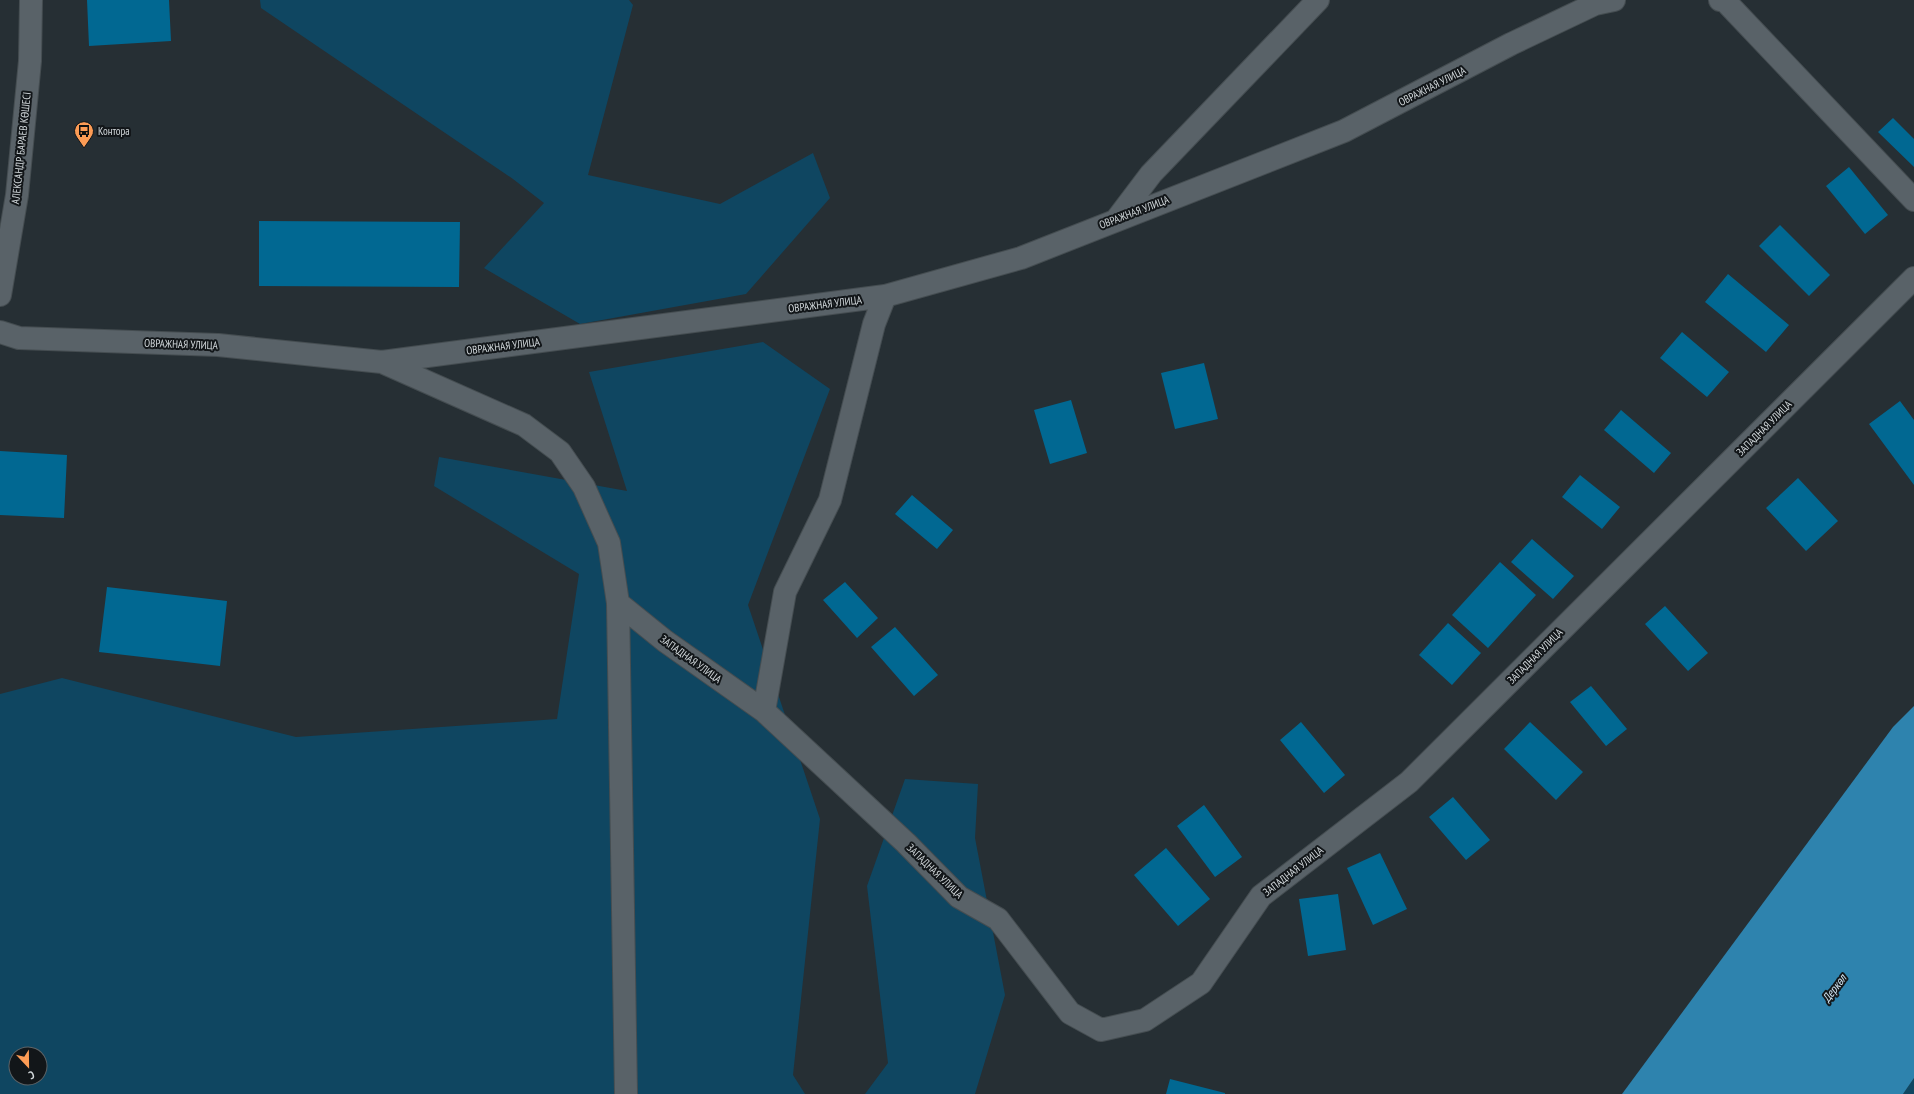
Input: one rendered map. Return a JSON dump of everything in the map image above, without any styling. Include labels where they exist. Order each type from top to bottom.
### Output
[{"type":"street","name":"АЛЕКСАНДР БАРАЕВ КӨШЕСІ","points":[[0,295],[21,156],[30,61],[31,0]]},
{"type":"street","points":[[1117,219],[1151,174],[1318,0]]},
{"type":"street","points":[[1720,0],[1725,1],[1914,200]]},
{"type":"street","name":"ОВРАЖНАЯ УЛИЦА","points":[[0,332],[19,338],[218,345],[382,362],[885,296],[1021,258],[1344,131],[1512,44],[1601,1]]},
{"type":"street","name":"ЗАПАДНАЯ УЛИЦА","points":[[618,603],[665,641],[764,711],[906,843],[959,897],[998,919],[1070,1014],[1101,1030],[1145,1020],[1201,982],[1261,896],[1409,782],[1914,278]]},
{"type":"street","points":[[764,711],[784,592],[830,500],[874,324],[885,296]]},
{"type":"street","points":[[382,362],[524,425],[560,452],[584,487],[609,543],[618,603],[626,1094]]},
{"type":"shaded area","points":[[260,0],[629,0],[633,5],[588,175],[720,204],[813,153],[830,198],[746,294],[580,324],[484,268],[544,203],[513,179],[261,8]]},
{"type":"shaded area","points":[[763,342],[830,389],[748,605],[820,819],[793,1075],[805,1094],[0,1094],[0,694],[62,678],[296,737],[557,719],[579,574],[434,486],[439,457],[627,491],[589,372]]},
{"type":"shaded area","points":[[905,779],[978,784],[975,838],[1005,995],[975,1094],[865,1094],[888,1063],[867,886]]},
{"type":"shaded area","points":[[1914,1078],[1914,1094],[1903,1094]]},
{"type":"water","name":"Деркөл","points":[[1914,706],[1914,1078],[1903,1094],[1622,1094],[1893,727]]},
{"type":"building","points":[[87,0],[169,0],[171,41],[89,46]]},
{"type":"building","points":[[1893,118],[1914,139],[1914,167],[1878,132]]},
{"type":"building","points":[[1849,167],[1888,215],[1865,234],[1826,186]]},
{"type":"building","points":[[259,221],[460,222],[459,287],[259,286]]},
{"type":"building","points":[[1780,225],[1830,275],[1809,296],[1759,246]]},
{"type":"building","points":[[1728,274],[1789,325],[1766,352],[1705,302]]},
{"type":"building","points":[[1682,332],[1729,372],[1707,397],[1660,358]]},
{"type":"building","points":[[1204,363],[1218,419],[1175,429],[1161,373]]},
{"type":"building","points":[[1071,400],[1087,453],[1050,464],[1034,410]]},
{"type":"building","points":[[1900,401],[1914,420],[1914,485],[1869,424]]},
{"type":"building","points":[[1621,410],[1671,453],[1654,473],[1604,430]]},
{"type":"building","points":[[0,451],[67,455],[64,518],[0,515]]},
{"type":"building","points":[[1580,475],[1620,507],[1602,529],[1562,497]]},
{"type":"building","points":[[1798,478],[1838,521],[1806,551],[1766,508]]},
{"type":"building","points":[[912,495],[953,530],[937,549],[895,514]]},
{"type":"building","points":[[1532,539],[1574,576],[1553,599],[1511,562]]},
{"type":"building","points":[[1500,562],[1536,595],[1488,648],[1452,615]]},
{"type":"building","points":[[845,582],[878,618],[857,638],[823,600]]},
{"type":"building","points":[[107,587],[227,601],[220,666],[99,652]]},
{"type":"building","points":[[1665,606],[1708,653],[1688,671],[1645,624]]},
{"type":"building","points":[[1448,623],[1481,653],[1452,685],[1419,655]]},
{"type":"building","points":[[895,627],[938,675],[914,696],[871,647]]},
{"type":"building","points":[[1591,686],[1627,729],[1606,746],[1570,702]]},
{"type":"building","points":[[1301,722],[1345,775],[1324,793],[1280,740]]},
{"type":"building","points":[[1530,722],[1583,772],[1556,800],[1504,749]]},
{"type":"building","points":[[1453,797],[1490,840],[1466,860],[1429,817]]},
{"type":"building","points":[[1204,805],[1242,857],[1215,877],[1177,826]]},
{"type":"building","points":[[1166,848],[1210,899],[1178,926],[1134,875]]},
{"type":"building","points":[[1380,853],[1407,909],[1373,925],[1347,868]]},
{"type":"building","points":[[1338,894],[1346,950],[1308,956],[1299,899]]},
{"type":"building","points":[[1170,1079],[1225,1093],[1225,1094],[1166,1094]]},
{"type":"place","name":"Контора","points":[[84,148]]}]
